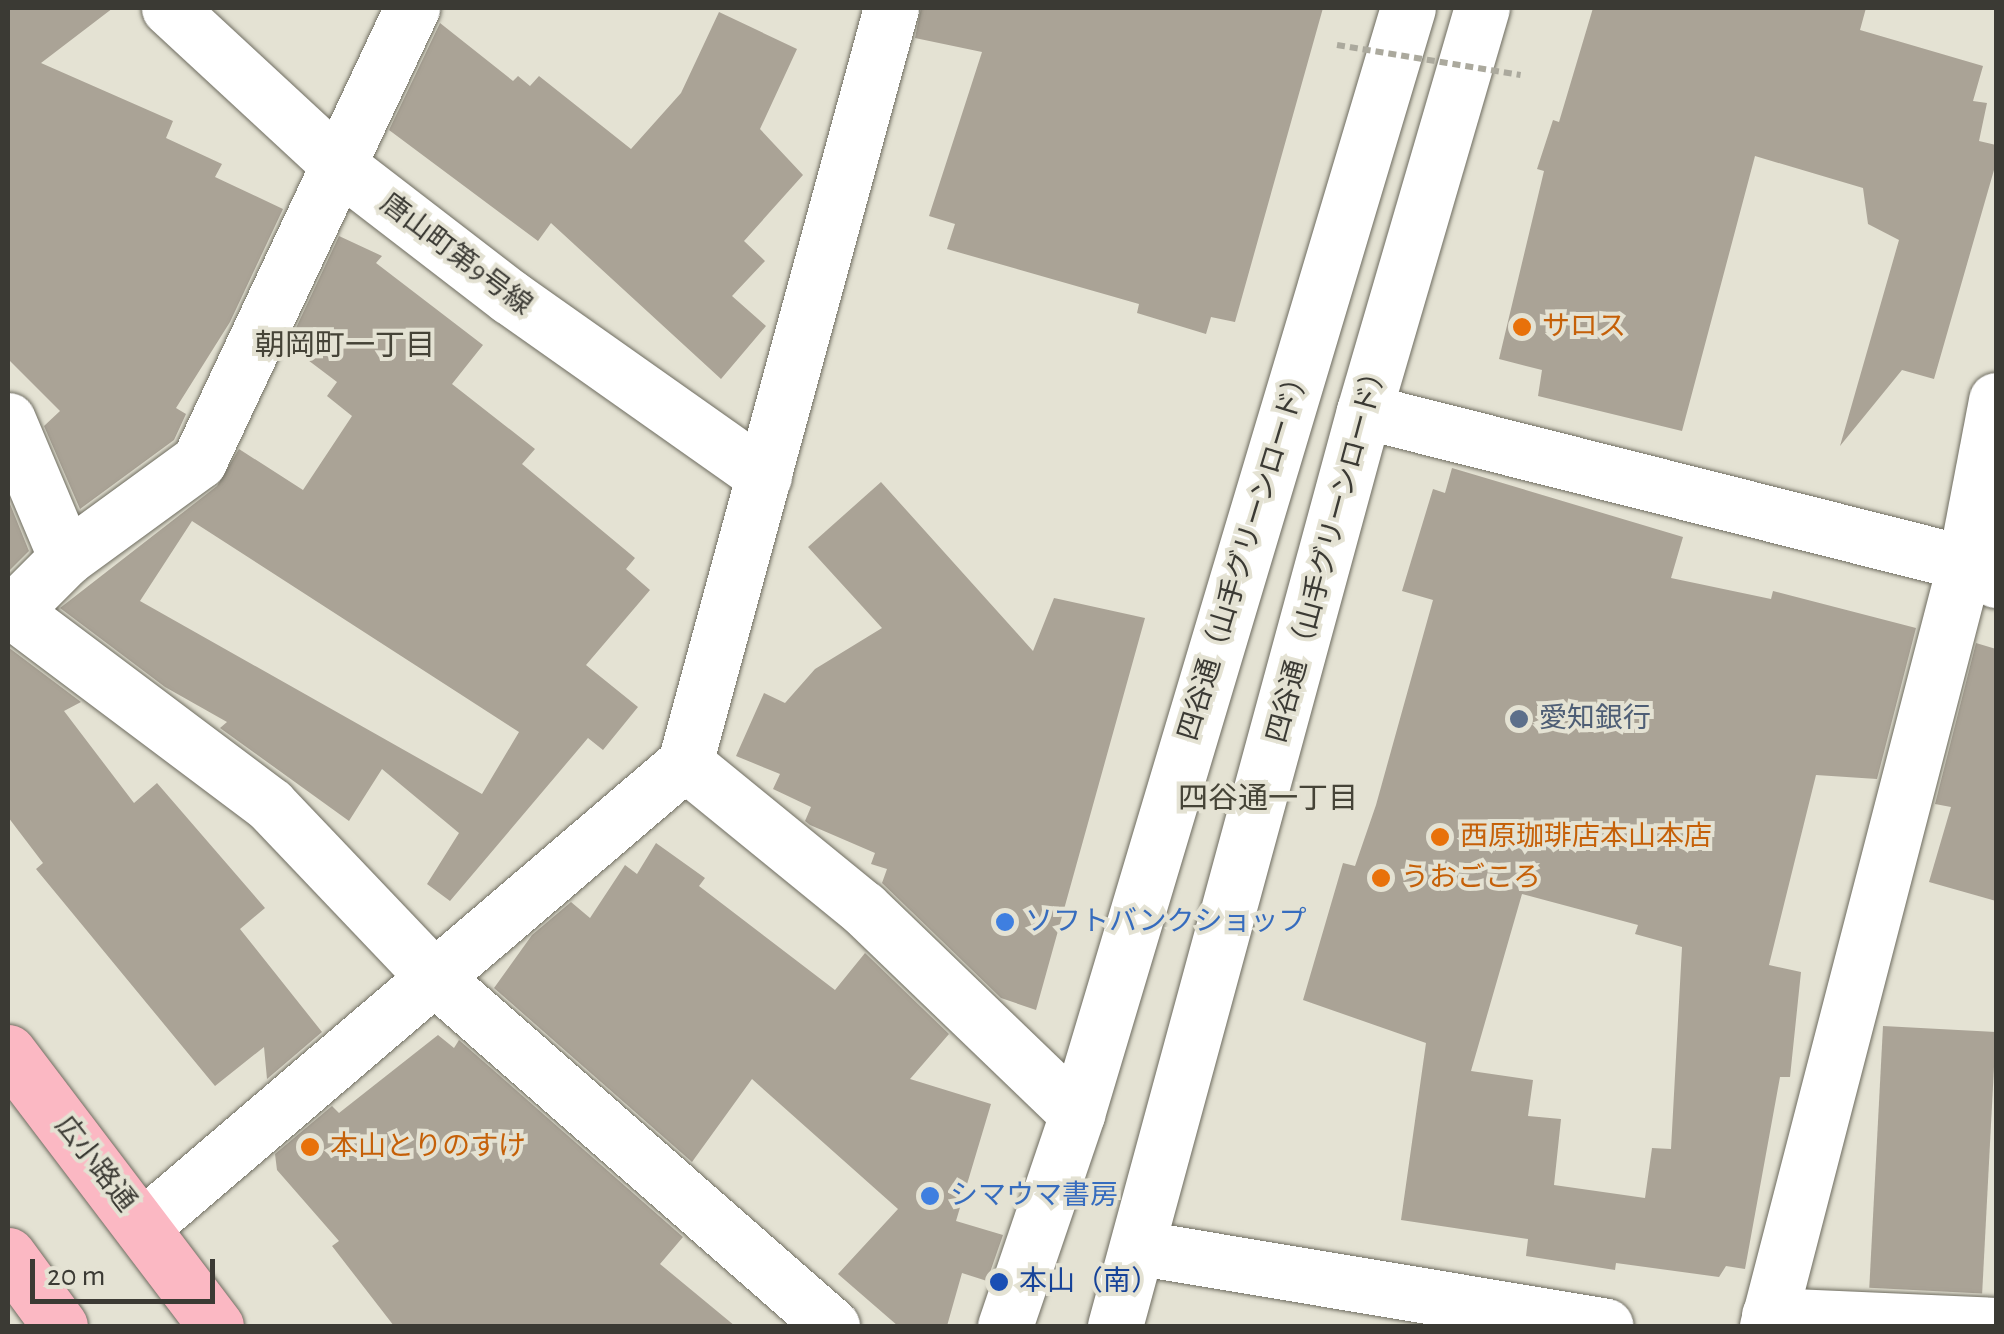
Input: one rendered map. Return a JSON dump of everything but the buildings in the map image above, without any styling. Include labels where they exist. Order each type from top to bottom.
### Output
[{"type":"main road","name":"広小路通","points":[[8,1052],[216,1326]]},
{"type":"main road","points":[[9,1258],[60,1326]]},
{"type":"street","name":"唐山町第9号線","points":[[168,8],[341,167],[510,297],[764,476]]},
{"type":"street","points":[[412,8],[341,167],[199,461],[66,558],[10,613],[270,805],[435,978],[832,1326]]},
{"type":"street","points":[[143,1226],[685,763],[890,8]]},
{"type":"street","name":"四谷通（山手グリーンロード）","points":[[1006,1326],[1077,1114],[1408,8]]},
{"type":"street","name":"四谷通 （山手グリーンロード）","points":[[1115,1326],[1141,1248],[1364,411],[1482,8]]},
{"type":"street","points":[[1996,400],[1981,572],[1768,1321],[1996,1325]]},
{"type":"street","points":[[1364,411],[1981,572]]},
{"type":"street","points":[[8,420],[66,558]]},
{"type":"street","points":[[685,763],[863,908],[1077,1114]]},
{"type":"street","points":[[1141,1248],[1606,1326]]},
{"type":"path","points":[[1337,45],[1521,75]]},
{"type":"place","name":"サロス","points":[[1522,327]]},
{"type":"place","name":"愛知銀行","points":[[1519,719]]},
{"type":"place","name":"西原珈琲店本山本店","points":[[1440,837]]},
{"type":"place","name":"うおごころ","points":[[1381,878]]},
{"type":"place","name":"ソフトバンクショップ","points":[[1005,922]]},
{"type":"place","name":"本山とりのすけ","points":[[310,1147]]},
{"type":"place","name":"シマウマ書房","points":[[930,1196]]},
{"type":"place","name":"本山（南）","points":[[999,1282]]},
{"type":"district","name":"朝岡町一丁目","points":[[345,346]]},
{"type":"district","name":"四谷通一丁目","points":[[1268,799]]}]
